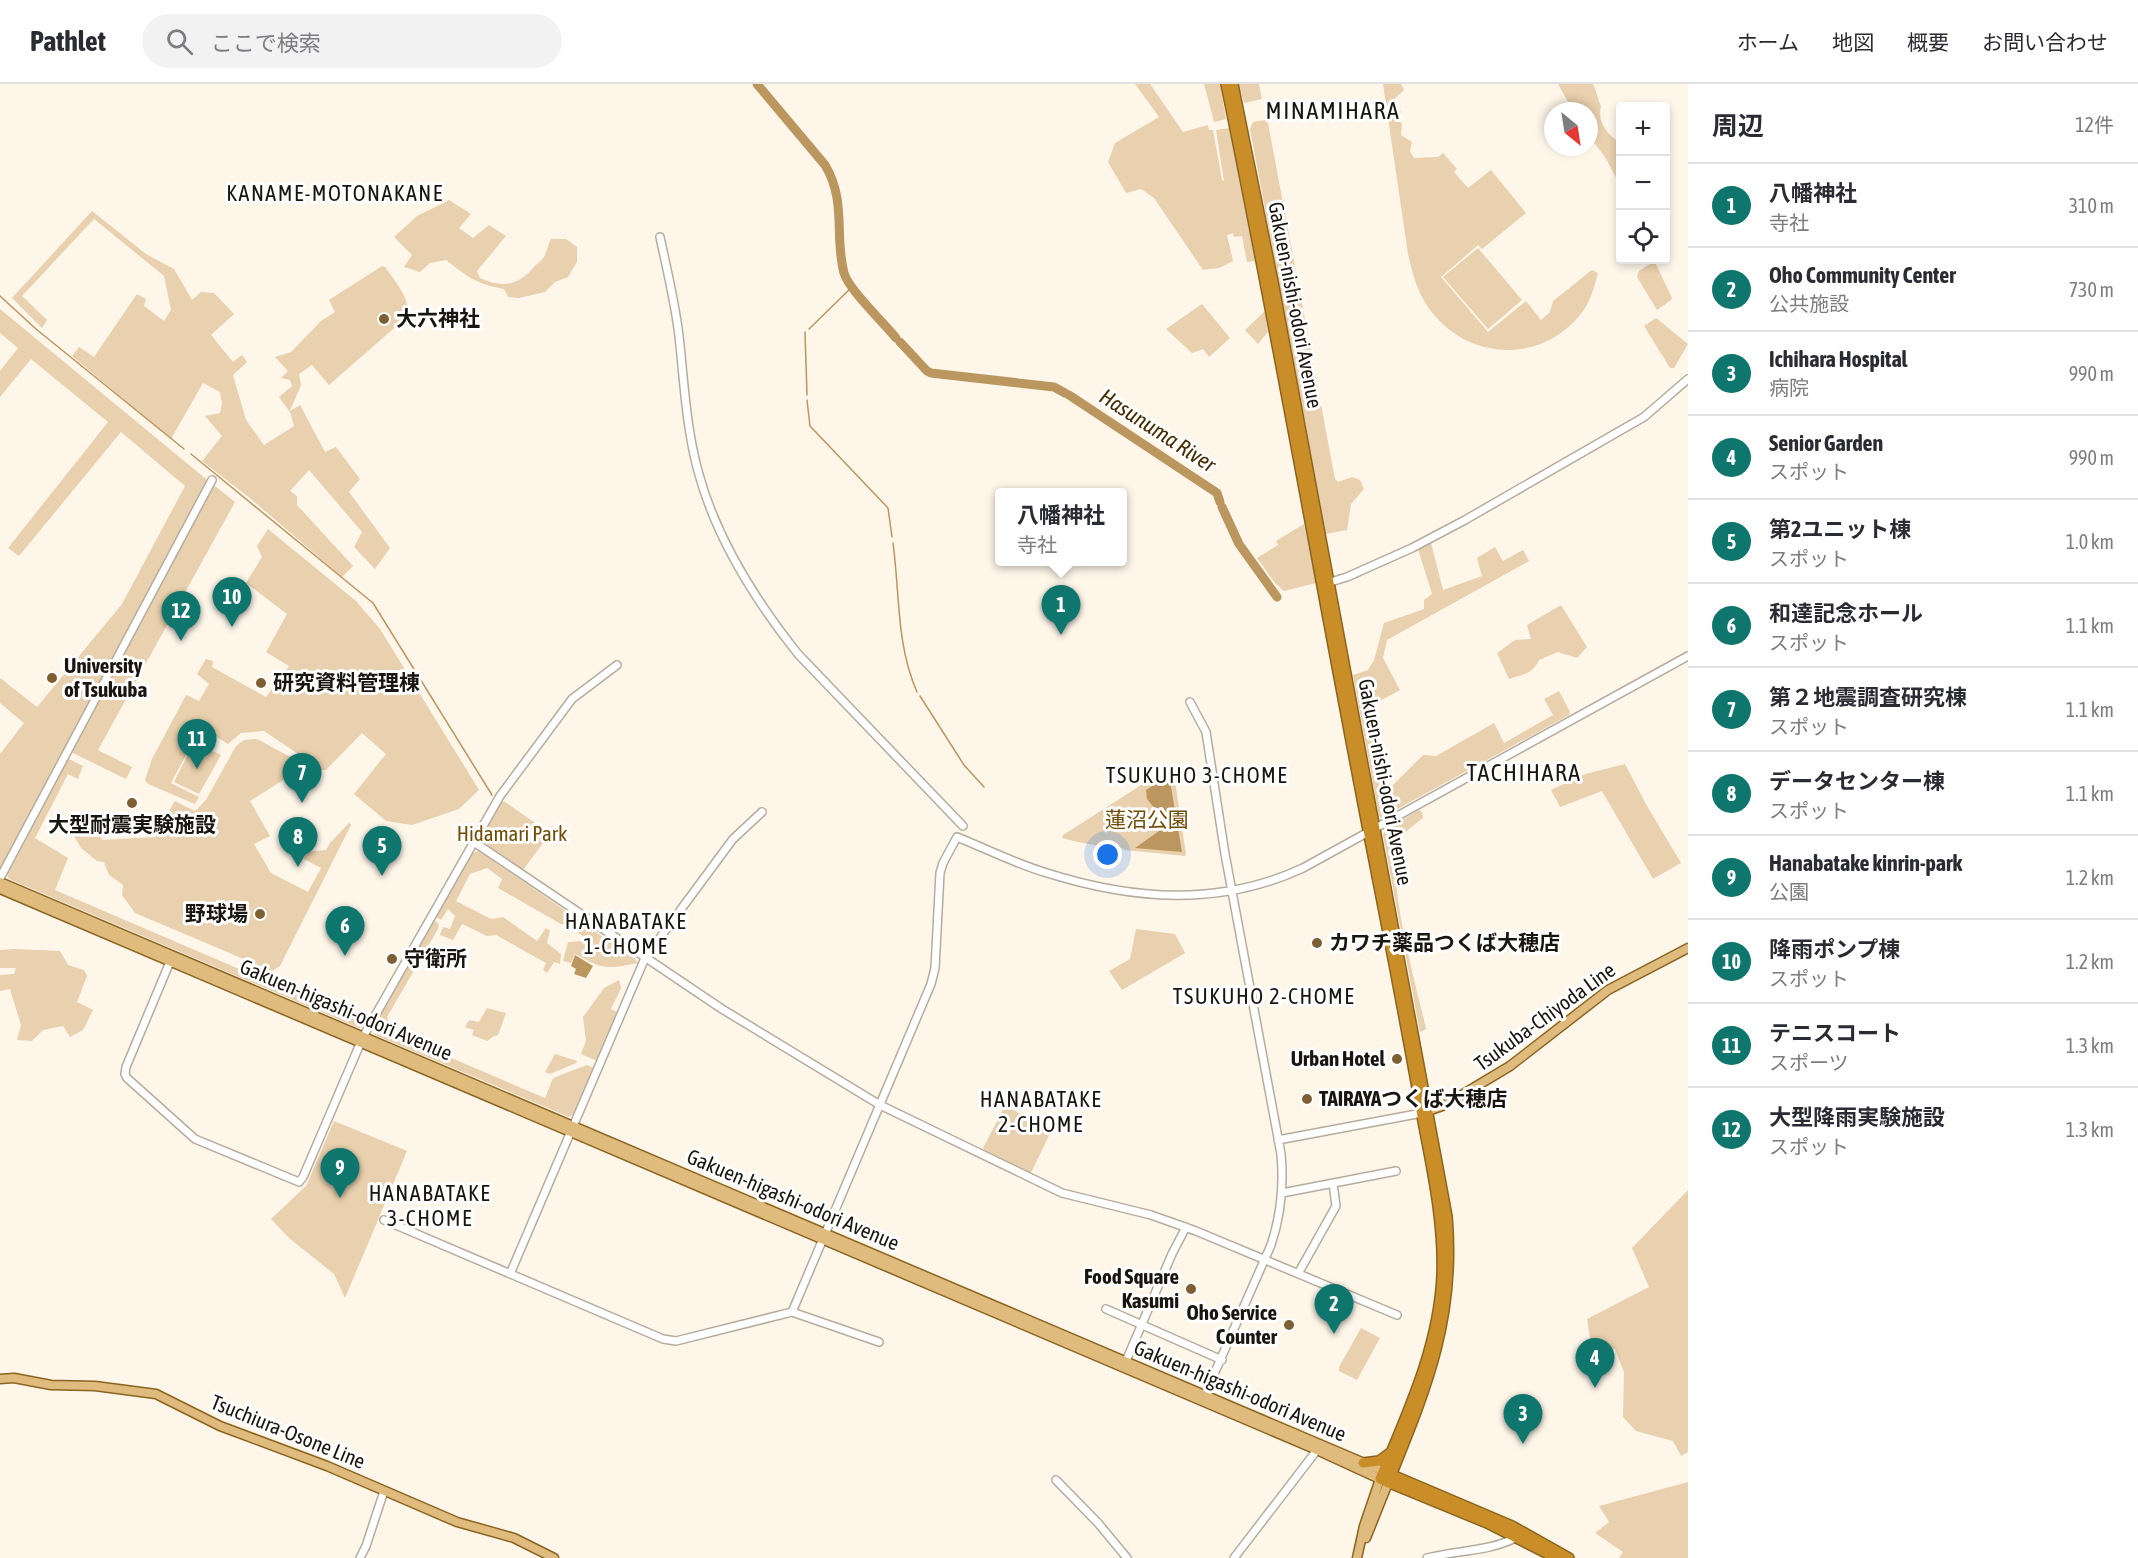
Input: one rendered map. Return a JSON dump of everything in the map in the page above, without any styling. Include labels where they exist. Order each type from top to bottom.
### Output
[{"type":"highway","name":"Gakuen-nishi-odori Avenue","points":[[1226,84],[1326,584]]},
{"type":"highway","name":"Gakuen-nishi-odori Avenue","points":[[1233,84],[1274,287],[1326,584],[1425,1112],[1440,1218],[1441,1288],[1435,1331],[1428,1357],[1385,1477]]},
{"type":"highway","points":[[1363,1463],[1379,1461],[1395,1453],[1401,1469],[1412,1482]]},
{"type":"highway","name":"Gakuen-higashi-odori Avenue","points":[[1385,1477],[1412,1482],[1569,1558]]},
{"type":"highway","name":"Gakuen-higashi-odori Avenue","points":[[1385,1477],[1455,1509],[1521,1535],[1556,1558]]},
{"type":"main road","name":"Gakuen-higashi-odori Avenue","points":[[0,880],[171,959]]},
{"type":"main road","name":"Gakuen-higashi-odori Avenue","points":[[0,889],[171,959],[1204,1398],[1363,1463],[1385,1477]]},
{"type":"main road","name":"Tsukuba-Chiyoda Line","points":[[1425,1112],[1456,1099],[1510,1066],[1608,990],[1688,948]]},
{"type":"main road","name":"Gakuen-higashi-odori Avenue","points":[[823,1236],[1126,1361],[1317,1450],[1385,1477]]},
{"type":"main road","name":"Tsuchiura-Osone Line","points":[[0,1379],[14,1378],[51,1385],[95,1386],[156,1394],[220,1426],[327,1466],[457,1522],[514,1538],[554,1558]]},
{"type":"main road","points":[[1359,1558],[1385,1477]]},
{"type":"street","points":[[660,237],[673,298],[688,425],[698,472],[719,532],[754,593],[798,654],[963,826]]},
{"type":"street","points":[[1326,584],[1347,578],[1412,549],[1465,520],[1644,417],[1688,379]]},
{"type":"street","points":[[0,880],[212,480]]},
{"type":"street","points":[[792,1312],[931,984],[935,968],[940,873],[957,837],[1045,873],[1101,886],[1182,897],[1231,891],[1283,877],[1688,656]]},
{"type":"street","points":[[171,959],[132,1051],[125,1074],[130,1082],[189,1134],[212,1147],[299,1182],[362,1040],[500,796],[564,708],[617,665]]},
{"type":"street","points":[[1190,702],[1206,732],[1231,891],[1278,1140],[1282,1193],[1275,1233],[1204,1398]]},
{"type":"street","points":[[510,1274],[645,958],[733,838],[762,812]]},
{"type":"street","points":[[474,842],[722,1009],[880,1105],[1062,1192],[1151,1215],[1186,1227],[1299,1272],[1397,1315]]},
{"type":"street","points":[[1278,1140],[1425,1112]]},
{"type":"street","points":[[1282,1193],[1396,1171]]},
{"type":"street","points":[[1299,1272],[1336,1206],[1333,1183]]},
{"type":"street","points":[[384,1220],[663,1339],[676,1341],[792,1312],[879,1342]]},
{"type":"street","points":[[1126,1361],[1186,1227]]},
{"type":"street","points":[[1106,1309],[1222,1360]]},
{"type":"street","points":[[1234,1558],[1317,1450]]},
{"type":"street","points":[[1056,1480],[1098,1523],[1127,1558]]},
{"type":"street","points":[[360,1558],[384,1491]]},
{"type":"street","points":[[1427,1558],[1486,1548],[1506,1543],[1521,1535]]},
{"type":"green space","points":[[1135,84],[1150,84],[1183,132],[1208,125],[1209,130],[1213,130],[1224,181],[1216,130],[1230,128],[1255,261],[1247,262],[1242,236],[1234,237],[1233,233],[1227,235],[1233,261],[1219,268],[1203,270],[1154,198],[1141,189],[1126,193],[1108,162],[1115,143],[1159,117]]},
{"type":"green space","points":[[1204,84],[1220,84],[1226,119],[1214,122]]},
{"type":"green space","points":[[1239,84],[1259,84],[1262,99],[1244,103]]},
{"type":"green space","points":[[1383,84],[1401,84],[1404,90],[1392,101],[1401,112],[1396,117],[1402,124],[1401,135],[1412,142],[1410,151],[1414,158],[1438,157],[1443,153],[1457,169],[1454,172],[1468,188],[1491,170],[1526,213],[1482,249],[1478,245],[1441,277],[1488,332],[1526,301],[1541,320],[1550,312],[1553,301],[1592,270],[1598,273],[1586,305],[1580,315],[1564,330],[1547,341],[1528,348],[1508,350],[1488,348],[1451,331],[1429,309],[1417,287],[1408,254]]},
{"type":"green space","points":[[1558,84],[1593,84],[1601,106],[1602,123],[1607,132],[1616,140],[1616,178],[1598,148],[1598,102],[1568,102]]},
{"type":"green space","points":[[1265,120],[1268,123],[1335,479],[1338,482],[1352,477],[1360,480],[1364,489],[1351,504],[1347,530],[1326,534],[1250,129],[1253,122]]},
{"type":"green space","points":[[449,200],[471,214],[459,228],[473,238],[489,225],[506,236],[477,271],[480,278],[503,284],[522,278],[544,257],[551,239],[566,239],[577,247],[577,262],[568,277],[555,282],[545,292],[519,298],[508,297],[504,289],[473,279],[446,260],[430,263],[420,272],[404,267],[412,255],[394,237],[417,216]]},
{"type":"green space","points":[[92,211],[146,254],[174,269],[192,300],[201,292],[214,293],[234,314],[211,335],[233,362],[242,355],[247,362],[233,375],[246,420],[264,445],[294,426],[290,412],[279,397],[292,386],[290,380],[281,378],[288,371],[275,357],[291,352],[321,321],[335,312],[329,300],[382,266],[385,267],[404,296],[408,316],[329,385],[312,365],[299,374],[301,385],[290,411],[300,405],[325,452],[336,447],[360,479],[349,492],[390,548],[375,569],[354,547],[362,532],[309,470],[290,491],[297,496],[297,505],[353,566],[342,577],[251,499],[202,461],[222,436],[205,416],[220,413],[222,403],[220,392],[203,383],[171,439],[72,356],[79,347],[94,357],[137,294],[146,299],[144,306],[164,321],[171,310],[164,276],[94,219],[22,296],[47,320],[42,328],[12,298]]},
{"type":"green space","points":[[1478,248],[1522,300],[1488,329],[1443,277]]},
{"type":"green space","points":[[1650,264],[1656,264],[1671,300],[1657,310],[1637,277],[1639,271]]},
{"type":"green space","points":[[1202,304],[1230,338],[1209,357],[1203,349],[1192,353],[1166,329]]},
{"type":"green space","points":[[0,309],[206,479],[206,485],[0,871],[0,754],[24,723],[0,703],[0,678],[37,707],[122,604],[185,486],[121,432],[19,556],[8,548],[108,422],[31,359],[0,397],[0,371],[18,348],[0,333]]},
{"type":"green space","points":[[1265,311],[1268,332],[1258,344],[1245,330]]},
{"type":"green space","points":[[1656,318],[1688,344],[1674,368],[1670,368],[1644,326]]},
{"type":"green space","points":[[215,486],[235,502],[98,750],[132,767],[126,779],[71,752],[212,487]]},
{"type":"green space","points":[[1304,524],[1316,583],[1284,591],[1275,583],[1257,558],[1278,545],[1276,541]]},
{"type":"green space","points":[[268,529],[356,601],[380,629],[479,790],[459,809],[412,825],[386,821],[354,794],[386,754],[362,733],[326,770],[322,770],[264,731],[241,733],[228,744],[201,727],[171,783],[199,797],[195,804],[148,784],[145,780],[152,759],[186,695],[199,701],[209,684],[197,674],[206,659],[213,661],[212,667],[266,697],[289,666],[266,652],[287,614],[246,583],[262,557],[257,546]]},
{"type":"green space","points":[[1431,543],[1443,590],[1482,576],[1477,558],[1495,547],[1503,561],[1523,550],[1529,561],[1387,640],[1383,658],[1400,690],[1367,708],[1380,787],[1388,790],[1423,755],[1436,756],[1494,723],[1504,743],[1553,715],[1544,699],[1559,691],[1570,712],[1569,715],[1381,818],[1353,675],[1368,670],[1374,660],[1384,623],[1424,609],[1424,600],[1432,594],[1418,549]]},
{"type":"green space","points":[[1561,605],[1587,647],[1577,658],[1558,652],[1539,660],[1537,665],[1527,673],[1509,679],[1497,653],[1515,640],[1531,639],[1527,625]]},
{"type":"green space","points":[[257,739],[307,766],[300,773],[294,773],[250,801],[270,836],[254,844],[271,873],[308,892],[321,868],[304,859],[307,852],[326,850],[349,823],[351,825],[280,966],[272,971],[135,913],[122,895],[123,885],[109,875],[104,862],[97,861],[81,848],[74,836],[101,837],[102,840],[155,837],[162,831],[170,832],[176,818],[167,815],[175,801],[195,811],[206,800],[236,746],[244,740]]},
{"type":"green space","points":[[194,742],[221,755],[199,794],[174,782]]},
{"type":"green space","points":[[67,758],[83,766],[78,779],[68,774],[35,838],[68,858],[55,890],[363,1022],[365,1026],[359,1028],[9,879],[6,873]]},
{"type":"green space","points":[[1625,764],[1681,863],[1653,879],[1602,791],[1560,807],[1551,790],[1585,774]]},
{"type":"green space","name":"蓮沼公園","points":[[1171,766],[1185,856],[1125,850],[1120,847],[1117,849],[1062,838],[1063,835]]},
{"type":"green space","name":"Hidamari Park","points":[[502,802],[548,832],[549,835],[523,870],[484,843],[482,836]]},
{"type":"green space","points":[[1419,810],[1423,818],[1400,840],[1396,856],[1396,878],[1404,932],[1426,1029],[1420,1032],[1383,835],[1385,830]]},
{"type":"green space","points":[[479,851],[638,963],[605,967],[575,954],[571,963],[563,961],[568,942],[583,941],[584,937],[569,926],[561,924],[498,888],[502,879],[487,868],[470,874],[456,901],[491,919],[503,917],[537,941],[546,928],[550,931],[547,943],[561,954],[560,964],[554,962],[547,973],[543,970],[546,963],[496,935],[487,936],[462,924],[453,940],[440,935],[443,927],[450,929],[455,916],[448,909],[441,920],[436,917],[473,853]]},
{"type":"green space","points":[[434,920],[439,924],[438,929],[387,1017],[393,1033],[545,1098],[553,1078],[587,1065],[594,1068],[575,1113],[569,1117],[375,1035],[372,1029]]},
{"type":"green space","points":[[1136,929],[1175,934],[1185,953],[1122,990],[1109,971],[1130,959]]},
{"type":"green space","points":[[0,950],[60,951],[68,965],[84,970],[87,976],[77,1002],[93,1010],[83,1030],[70,1037],[63,1026],[43,1030],[32,1041],[17,1040],[21,1025],[10,989],[0,991],[0,975],[14,974],[16,968],[0,968]]},
{"type":"green space","points":[[619,980],[621,988],[611,1009],[617,1012],[597,1061],[581,1054],[586,1041],[583,1017],[604,988]]},
{"type":"green space","points":[[487,1008],[506,1013],[498,1035],[487,1041],[472,1035],[474,1030],[465,1027],[469,1020],[479,1022]]},
{"type":"green space","points":[[555,1054],[577,1061],[550,1074],[545,1072]]},
{"type":"green space","points":[[1005,1106],[1050,1128],[1051,1131],[1031,1173],[983,1148]]},
{"type":"green space","points":[[334,1121],[407,1151],[345,1298],[334,1274],[289,1238],[271,1219],[306,1186]]},
{"type":"green space","points":[[1688,1190],[1688,1452],[1681,1456],[1673,1441],[1636,1431],[1623,1417],[1624,1372],[1615,1349],[1592,1351],[1587,1319],[1649,1287],[1632,1248]]},
{"type":"green space","points":[[1361,1328],[1380,1338],[1357,1380],[1339,1371],[1339,1367]]},
{"type":"green space","points":[[1688,1482],[1688,1558],[1619,1558],[1623,1552],[1595,1533],[1609,1522],[1599,1506]]},
{"type":"shaded area","points":[[1169,775],[1182,852],[1135,848],[1159,831],[1159,816],[1147,799],[1146,790]]},
{"type":"shaded area","points":[[575,955],[593,966],[586,978],[574,974],[576,969],[571,966]]},
{"type":"waterway","name":"Hasunuma River","points":[[757,84],[825,165],[836,192],[844,273],[859,297],[896,338]]},
{"type":"waterway","points":[[809,329],[852,287]]},
{"type":"waterway","points":[[0,296],[36,329],[184,449]]},
{"type":"waterway","points":[[805,332],[807,395]]},
{"type":"waterway","name":"Hasunuma River","points":[[900,342],[931,373],[1054,387],[1065,393]]},
{"type":"waterway","name":"Hasunuma River","points":[[1069,395],[1217,493],[1220,502]]},
{"type":"waterway","points":[[807,400],[810,426],[888,508],[892,537]]},
{"type":"waterway","points":[[191,454],[373,603],[492,795]]},
{"type":"waterway","name":"Hasunuma River","points":[[1222,507],[1239,544],[1277,597]]},
{"type":"waterway","points":[[893,543],[905,656],[917,692]]},
{"type":"waterway","points":[[920,696],[964,765],[984,787]]},
{"type":"place","name":"大六神社","points":[[384,319]]},
{"type":"place","name":"降雨ポンプ棟","points":[[232,627]]},
{"type":"place","name":"八幡神社","points":[[1061,635]]},
{"type":"place","name":"大型降雨実験施設","points":[[181,641]]},
{"type":"place","name":"University of Tsukuba","points":[[52,678]]},
{"type":"place","name":"研究資料管理棟","points":[[261,683]]},
{"type":"place","name":"テニスコート","points":[[197,769]]},
{"type":"place","name":"大型耐震実験施設","points":[[132,803]]},
{"type":"place","name":"第２地震調査研究棟","points":[[302,803]]},
{"type":"place","name":"データセンター棟","points":[[298,867]]},
{"type":"place","name":"第2ユニット棟","points":[[382,876]]},
{"type":"place","name":"野球場","points":[[260,914]]},
{"type":"place","name":"カワチ薬品つくば大穂店","points":[[1317,943]]},
{"type":"place","name":"和達記念ホール","points":[[345,956]]},
{"type":"place","name":"守衛所","points":[[392,959]]},
{"type":"place","name":"Urban Hotel","points":[[1397,1059]]},
{"type":"place","name":"TAIRAYAつくば大穂店","points":[[1307,1099]]},
{"type":"place","name":"Hanabatake kinrin-park","points":[[340,1198]]},
{"type":"place","name":"Food Square Kasumi","points":[[1191,1289]]},
{"type":"place","name":"Oho Service Counter","points":[[1289,1325]]},
{"type":"place","name":"Oho Community Center","points":[[1334,1334]]},
{"type":"place","name":"Senior Garden","points":[[1595,1388]]},
{"type":"place","name":"Ichihara Hospital","points":[[1523,1444]]},
{"type":"district","name":"MINAMIHARA","points":[[1333,111]]},
{"type":"district","name":"KANAME-MOTONAKANE","points":[[335,193]]},
{"type":"district","name":"TACHIHARA","points":[[1524,773]]},
{"type":"district","name":"TSUKUHO 3-CHOME","points":[[1197,775]]},
{"type":"district","name":"HANABATAKE 1-CHOME","points":[[626,934]]},
{"type":"district","name":"TSUKUHO 2-CHOME","points":[[1264,996]]},
{"type":"district","name":"HANABATAKE 2-CHOME","points":[[1041,1112]]},
{"type":"district","name":"HANABATAKE 3-CHOME","points":[[430,1206]]}]
